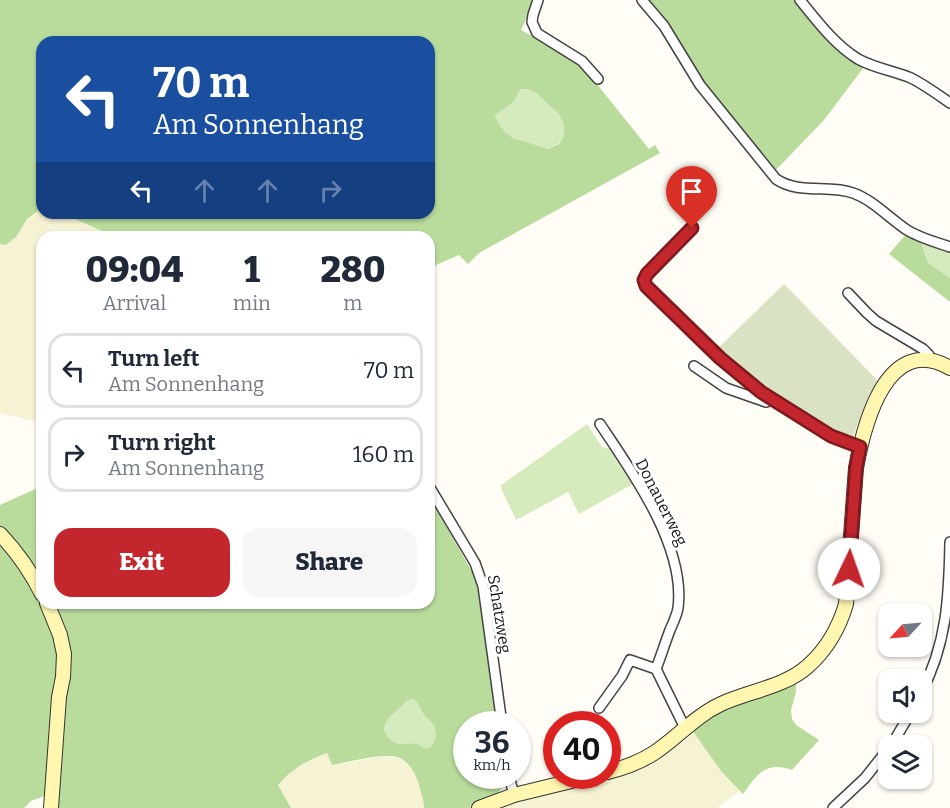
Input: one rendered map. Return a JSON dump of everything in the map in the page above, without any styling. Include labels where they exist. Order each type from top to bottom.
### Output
[{"type":"street","points":[[538,0],[532,15],[532,22],[537,33],[582,60],[598,79]]},
{"type":"street","points":[[642,0],[664,26],[700,85],[776,179],[798,187],[831,189],[855,194],[915,234],[950,247]]},
{"type":"street","points":[[800,0],[836,42],[849,53],[861,61],[911,78],[932,89],[950,103]]},
{"type":"street","points":[[692,228],[647,274],[644,280],[646,286],[720,358],[772,400],[831,436],[860,447]]},
{"type":"street","points":[[848,293],[876,321],[923,349],[929,355],[929,360]]},
{"type":"street","points":[[621,768],[643,760],[668,743],[695,719],[721,704],[792,676],[808,666],[825,648],[841,620],[846,604],[856,468],[873,406],[889,377],[895,370],[909,363],[929,360],[950,368]]},
{"type":"street","points":[[694,366],[708,377],[732,390],[766,402],[772,400]]},
{"type":"street","name":"Donauerweg","points":[[600,424],[644,492],[676,564],[677,611],[656,669]]},
{"type":"street","name":"Schatzweg","points":[[435,496],[475,563],[483,586],[499,711]]},
{"type":"street","points":[[0,534],[25,564],[36,583]]},
{"type":"street","points":[[932,669],[946,621],[950,542]]},
{"type":"street","points":[[49,609],[60,635],[64,654],[51,808]]},
{"type":"street","points":[[599,708],[622,676],[630,660],[656,669],[685,728]]},
{"type":"street","points":[[833,808],[865,778],[878,761]]},
{"type":"street","points":[[479,808],[514,795],[543,788]]},
{"type":"street","points":[[512,789],[514,795]]},
{"type":"shaded area","points":[[36,212],[36,219],[75,219],[102,231],[36,231],[36,422],[0,413],[0,244],[6,245],[16,237],[27,219]]},
{"type":"shaded area","points":[[692,730],[721,771],[740,791],[717,808],[492,808],[555,789],[621,789],[621,769]]},
{"type":"shaded area","points":[[327,753],[332,765],[378,757],[397,757],[408,764],[416,776],[424,808],[291,808],[278,785],[295,769]]},
{"type":"green space","points":[[0,0],[535,0],[521,30],[580,63],[649,149],[655,145],[660,153],[479,253],[468,264],[459,255],[435,266],[435,231],[102,231],[75,219],[435,219],[435,36],[36,36],[36,212],[27,219],[16,237],[6,245],[0,244]],"holes":[[[521,89],[528,89],[536,93],[559,114],[564,124],[564,135],[559,144],[548,149],[514,139],[504,131],[495,117],[513,101]]]},
{"type":"green space","points":[[645,0],[796,0],[845,55],[864,67],[824,120],[774,172],[710,92]]},
{"type":"green space","points":[[528,88],[559,114],[564,124],[564,135],[558,144],[548,149],[514,139],[504,131],[495,117],[503,107],[515,99],[519,91]]},
{"type":"green space","points":[[907,233],[921,242],[928,263],[950,278],[950,302],[889,254]]},
{"type":"green space","points":[[921,242],[950,250],[950,278],[928,263]]},
{"type":"green space","points":[[784,284],[878,381],[868,397],[851,438],[832,431],[782,401],[756,383],[717,349]]},
{"type":"green space","points":[[587,424],[602,447],[611,449],[633,484],[579,514],[568,492],[516,520],[500,486]]},
{"type":"green space","points":[[36,489],[36,609],[435,609],[435,507],[475,577],[495,711],[453,711],[453,789],[501,789],[497,794],[469,808],[424,808],[416,777],[411,768],[401,759],[383,756],[332,765],[327,753],[300,766],[278,785],[291,808],[54,808],[47,795],[31,801],[24,808],[0,808],[0,505]],"holes":[[[413,699],[434,726],[434,744],[430,748],[416,744],[396,743],[388,737],[384,730],[390,717],[406,701]]]},
{"type":"green space","points":[[796,682],[791,710],[792,719],[796,725],[819,740],[792,770],[769,768],[758,775],[743,794],[721,771],[692,730],[718,711]]},
{"type":"green space","points":[[413,699],[434,726],[434,744],[430,749],[415,744],[396,743],[388,737],[384,730],[390,717],[406,701]]},
{"type":"route","points":[[692,228],[647,274],[644,280],[646,286],[720,358],[761,392],[831,436],[860,447],[856,468],[849,569]]}]
